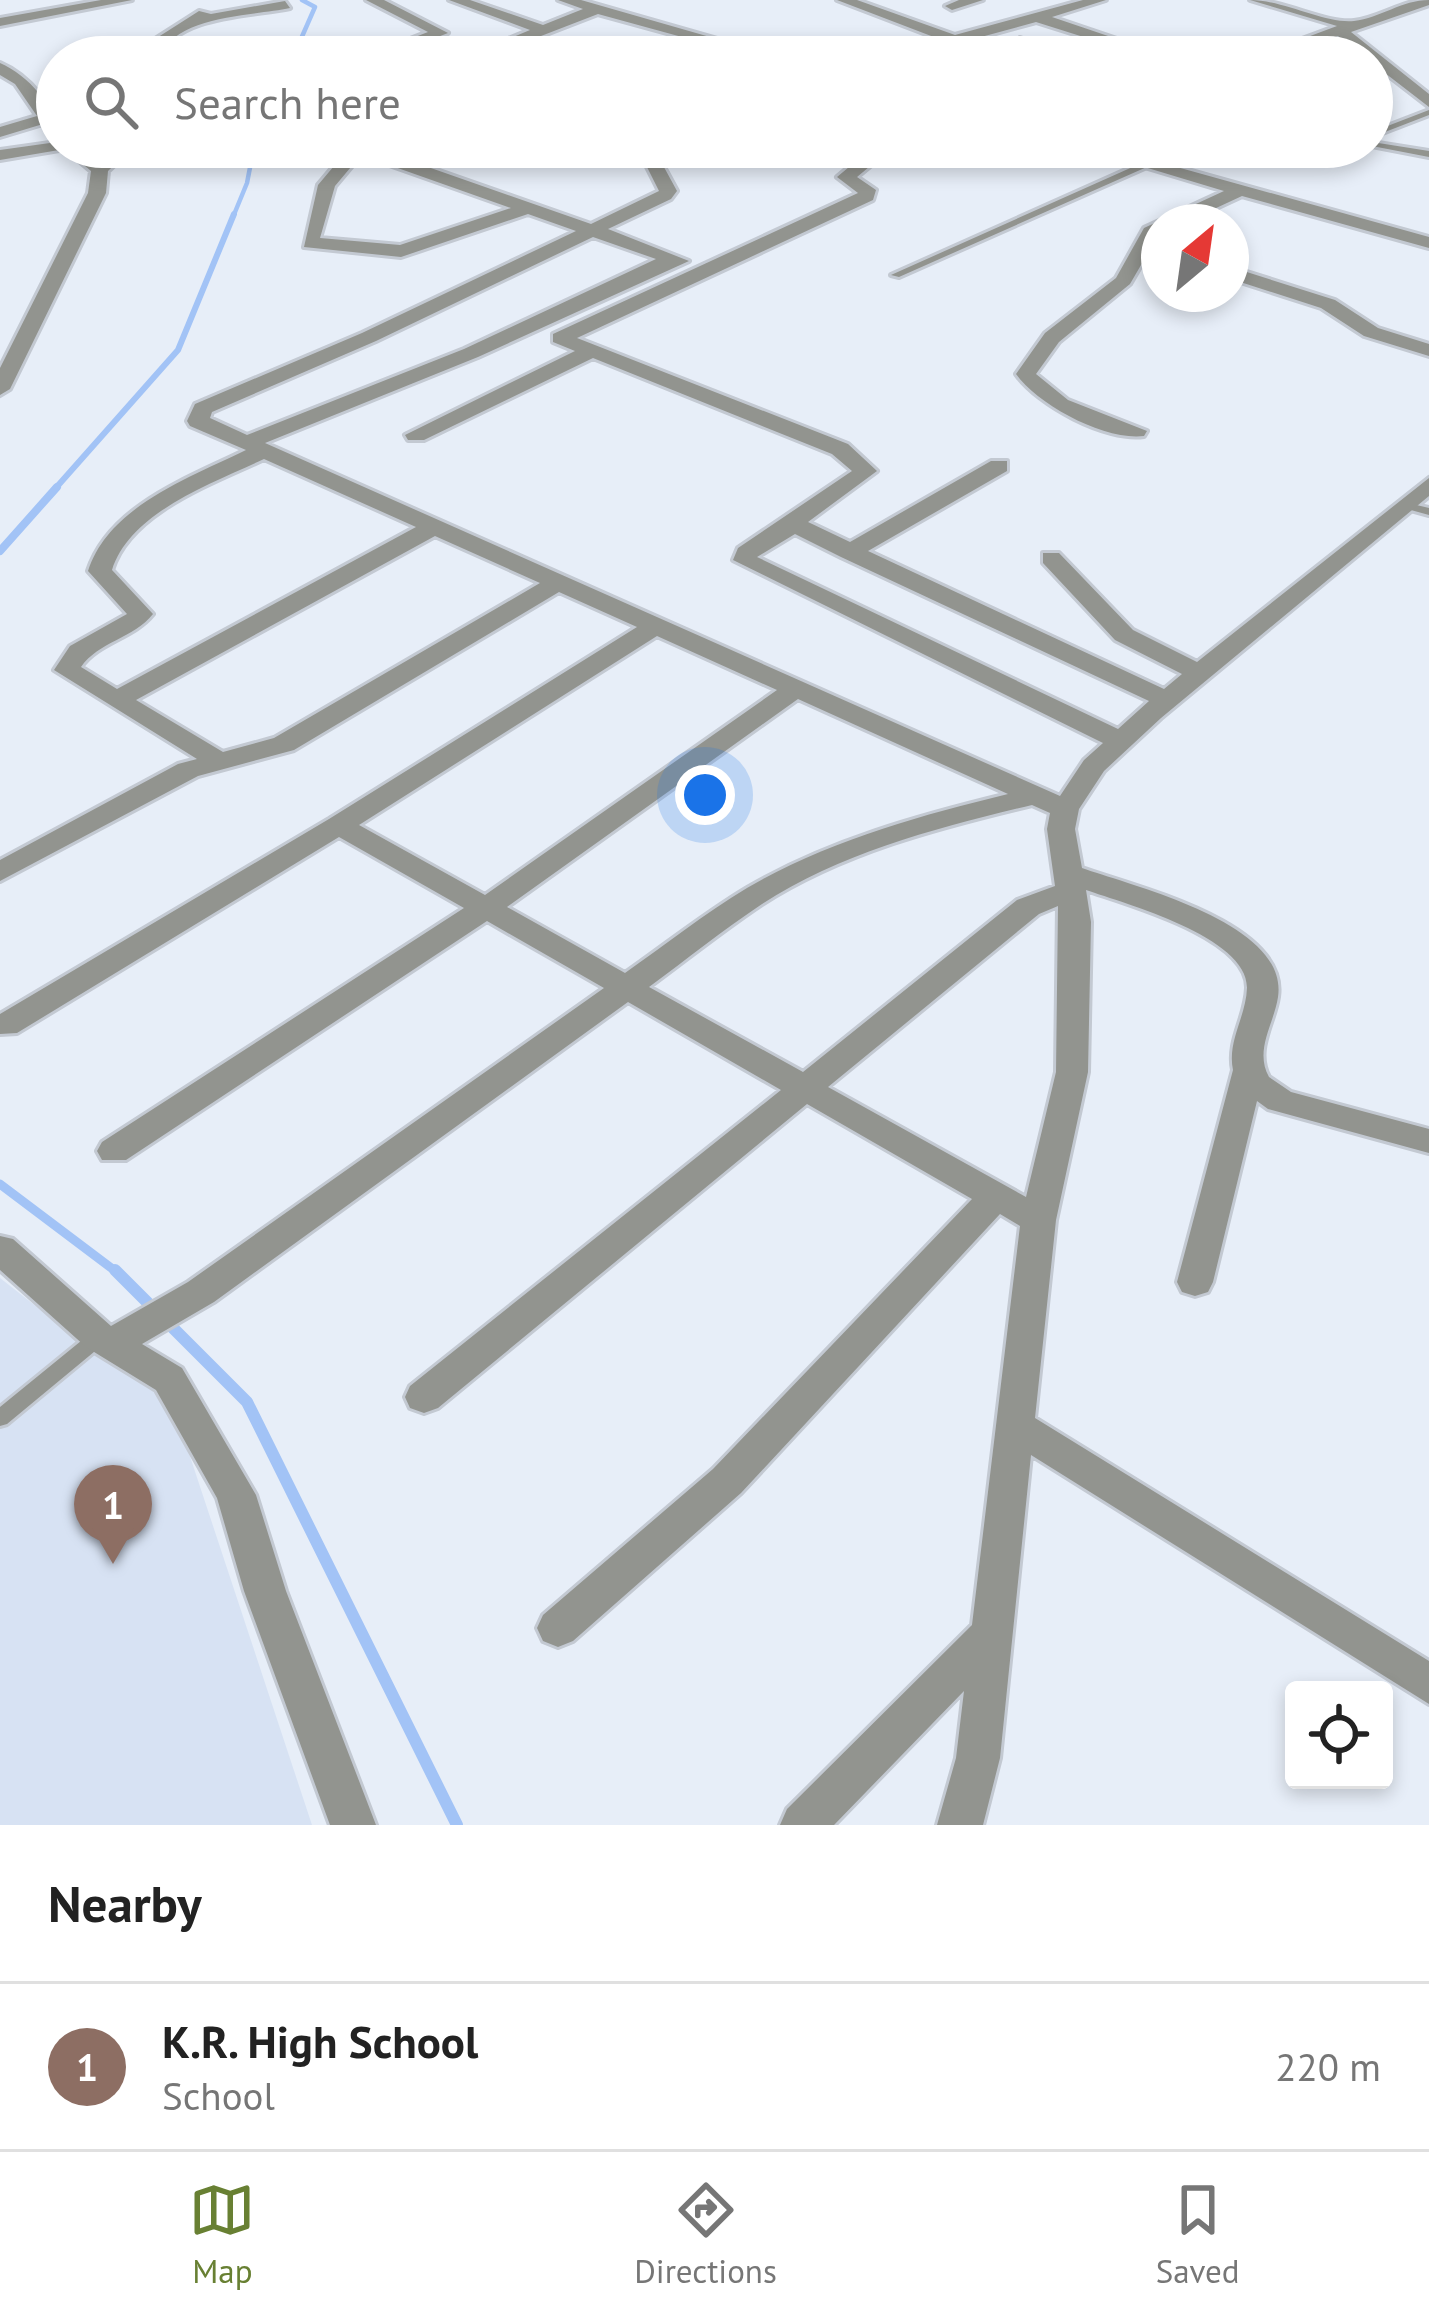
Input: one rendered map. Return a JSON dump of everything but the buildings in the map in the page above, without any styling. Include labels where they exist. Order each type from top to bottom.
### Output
[{"type":"street","points":[[0,22],[125,0]]},
{"type":"street","points":[[169,36],[224,0]]},
{"type":"street","points":[[373,0],[441,33],[432,36]]},
{"type":"street","points":[[456,0],[542,29]]},
{"type":"street","points":[[565,0],[695,36]]},
{"type":"street","points":[[844,0],[947,36]]},
{"type":"street","points":[[952,6],[976,0]]},
{"type":"street","points":[[930,30],[1099,0]]},
{"type":"street","points":[[1257,0],[1347,28],[1356,36]]},
{"type":"street","points":[[1324,36],[1429,0]]},
{"type":"street","points":[[188,23],[285,5]]},
{"type":"street","points":[[964,36],[1036,8],[1108,36]]},
{"type":"street","points":[[523,36],[597,9]]},
{"type":"street","points":[[0,68],[20,81],[36,101]]},
{"type":"street","points":[[1393,70],[1429,102]]},
{"type":"street","points":[[0,112],[36,111]]},
{"type":"street","points":[[0,131],[36,115]]},
{"type":"street","points":[[0,155],[36,150]]},
{"type":"street","points":[[0,389],[7,362],[97,193],[98,168]]},
{"type":"street","points":[[341,168],[327,185],[310,243],[401,251],[527,208]]},
{"type":"street","points":[[414,168],[706,271]]},
{"type":"street","points":[[656,168],[668,191],[412,318],[230,393],[196,416],[198,421],[430,529],[1049,802],[1061,829],[1076,922],[1072,1072],[1038,1220],[978,1758],[960,1825]]},
{"type":"street","points":[[858,168],[846,177],[867,190],[867,196],[560,338],[816,438],[864,466],[861,475],[746,553],[745,560],[1121,741]]},
{"type":"street","points":[[1161,168],[1429,243]]},
{"type":"street","points":[[1211,204],[1241,190]]},
{"type":"street","points":[[217,760],[68,670],[70,660],[81,651],[141,614],[104,581],[100,562],[156,506],[253,447],[471,353],[672,258]]},
{"type":"street","points":[[1136,431],[1060,403],[1038,389],[1026,374],[1036,356],[1126,279],[1141,259]]},
{"type":"street","points":[[1249,279],[1328,304],[1372,332],[1429,350]]},
{"type":"street","points":[[416,435],[592,351]]},
{"type":"street","points":[[849,552],[999,466]]},
{"type":"street","points":[[106,1340],[201,1292],[753,897],[833,853],[914,825],[1049,802],[1199,673],[1416,509],[1429,485]]},
{"type":"street","points":[[796,523],[1167,700]]},
{"type":"street","points":[[115,701],[430,529]]},
{"type":"street","points":[[1051,557],[1124,635],[1199,673]]},
{"type":"street","points":[[0,872],[136,794],[217,760],[284,744],[555,584]]},
{"type":"street","points":[[5,1025],[339,825],[654,627]]},
{"type":"street","points":[[114,1150],[486,908],[795,689]]},
{"type":"street","points":[[339,825],[1038,1220]]},
{"type":"street","points":[[424,1397],[802,1087],[1028,907],[1069,882],[1169,911],[1252,956],[1261,971],[1246,1076],[1195,1282]]},
{"type":"street","points":[[1246,1076],[1280,1101],[1429,1141]]},
{"type":"street","points":[[558,1628],[727,1481],[996,1196]]},
{"type":"street","points":[[0,1250],[106,1340],[169,1379],[236,1495],[265,1592],[353,1825]]},
{"type":"street","points":[[1012,1423],[1429,1684]]},
{"type":"street","points":[[803,1825],[991,1634]]},
{"type":"lane","points":[[1393,130],[1429,112]]},
{"type":"lane","points":[[1393,145],[1429,154]]},
{"type":"lane","points":[[896,275],[1137,168]]},
{"type":"lane","points":[[0,1418],[106,1340]]},
{"type":"shaded area","points":[[0,1278],[83,1343],[172,1402],[312,1825],[0,1825]]},
{"type":"waterway","points":[[302,0],[315,7],[302,36]]},
{"type":"waterway","points":[[233,217],[250,168]]},
{"type":"waterway","points":[[54,490],[178,350],[234,214]]},
{"type":"waterway","points":[[0,551],[57,487]]},
{"type":"waterway","points":[[0,1184],[118,1273]]},
{"type":"waterway","points":[[115,1270],[118,1273]]},
{"type":"waterway","points":[[118,1273],[247,1402],[457,1825]]},
{"type":"place","name":"K.R. High School","points":[[113,1564]]}]
